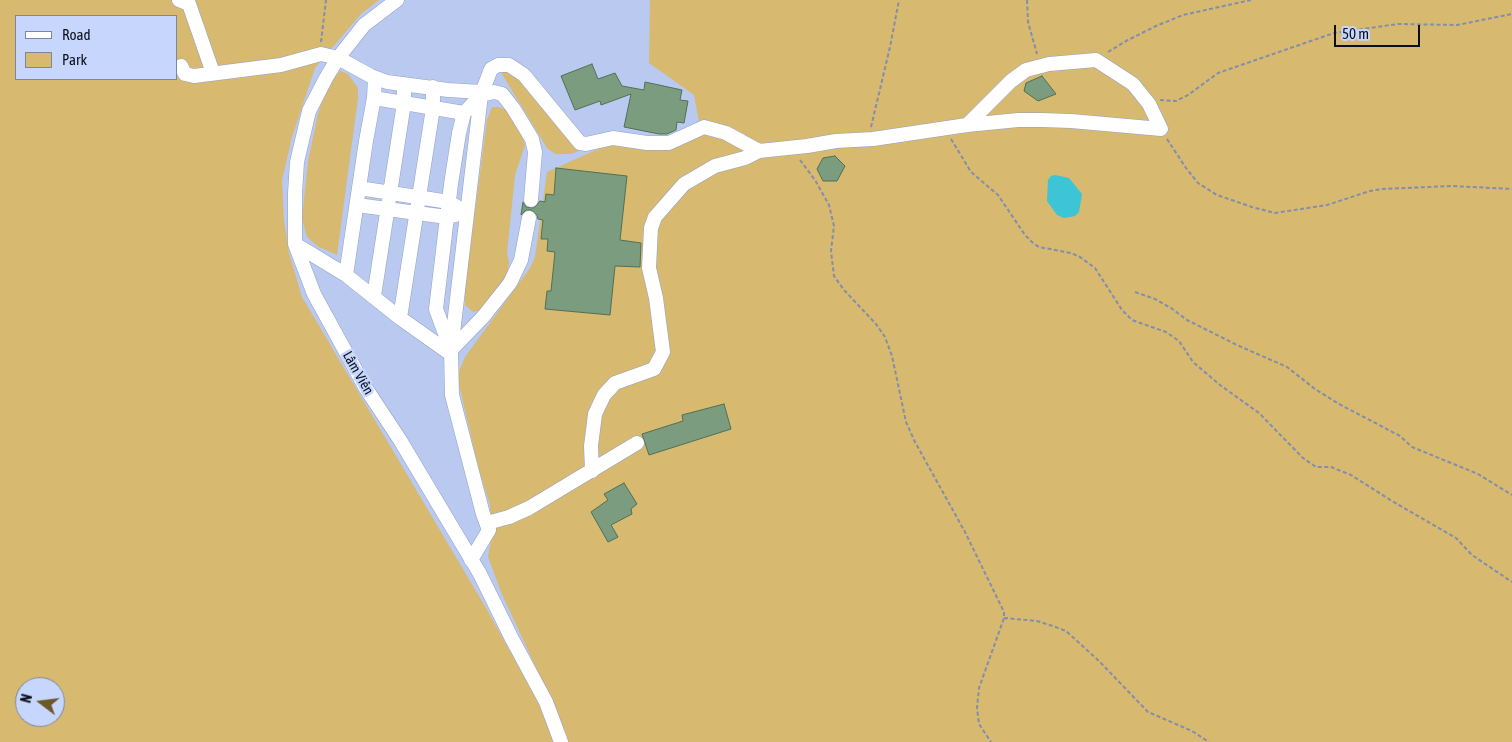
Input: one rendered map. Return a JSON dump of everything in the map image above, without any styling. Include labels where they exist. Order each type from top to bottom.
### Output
[{"type":"street","points":[[179,0],[189,4],[213,73]]},
{"type":"street","name":"Lâm Viên","points":[[397,0],[364,25],[338,58],[309,111],[297,162],[295,244],[314,294],[365,387],[400,440],[471,560],[546,702],[561,742]]},
{"type":"street","points":[[181,66],[188,76],[281,64],[320,54],[338,58],[375,78],[448,90],[502,94],[514,108],[532,139],[535,152],[531,200]]},
{"type":"street","points":[[967,125],[1011,81],[1026,70],[1041,66],[1096,60],[1133,84],[1149,104],[1161,129]]},
{"type":"street","points":[[471,560],[489,530],[483,514],[452,395],[451,352],[482,93],[491,69],[498,65],[509,65],[524,75],[580,143],[586,144],[613,138],[669,144],[704,127],[726,133],[759,151]]},
{"type":"street","points":[[346,275],[374,98],[375,78]]},
{"type":"street","points":[[374,296],[404,103],[404,84]]},
{"type":"street","points":[[400,318],[433,108],[433,87]]},
{"type":"street","points":[[451,352],[436,309],[447,217],[459,133],[464,113],[482,93]]},
{"type":"street","points":[[374,98],[464,113]]},
{"type":"street","points":[[592,471],[590,446],[595,414],[604,395],[615,384],[654,369],[662,352],[656,298],[649,268],[651,228],[655,217],[684,184],[715,166],[745,158],[759,151],[836,141],[869,140],[967,125],[1018,120],[1048,120],[1161,129]]},
{"type":"street","points":[[360,188],[449,202],[467,214]]},
{"type":"street","points":[[357,205],[447,217],[467,214]]},
{"type":"street","points":[[451,352],[483,317],[510,283],[521,260],[529,218]]},
{"type":"street","points":[[295,244],[346,275],[400,318],[451,352]]},
{"type":"street","points":[[487,524],[529,508],[637,443]]},
{"type":"path","points":[[320,54],[326,0]]},
{"type":"path","points":[[869,140],[899,0]]},
{"type":"path","points":[[1028,0],[1028,22],[1041,66]]},
{"type":"path","points":[[1096,60],[1126,41],[1183,15],[1251,0]]},
{"type":"path","points":[[1144,96],[1176,102],[1218,73],[1334,33],[1398,24],[1457,25],[1512,14]]},
{"type":"path","points":[[944,129],[971,172],[998,195],[1025,235],[1033,243],[1039,247],[1071,253],[1095,268],[1122,310],[1132,320],[1166,332],[1179,341],[1193,362],[1259,414],[1304,458],[1316,467],[1331,467],[1351,475],[1456,538],[1472,555],[1512,582]]},
{"type":"path","points":[[1161,129],[1198,183],[1218,195],[1275,213],[1327,206],[1370,191],[1382,189],[1452,186],[1512,189]]},
{"type":"path","points":[[791,148],[815,180],[829,205],[834,226],[831,251],[834,276],[886,337],[906,422],[1000,602],[1004,618],[979,688],[977,708],[979,724],[991,742]]},
{"type":"path","points":[[1135,292],[1155,298],[1187,320],[1287,367],[1315,389],[1400,436],[1412,447],[1478,474],[1512,495]]},
{"type":"path","points":[[1004,618],[1037,621],[1066,632],[1099,661],[1148,712],[1192,731],[1209,742]]},
{"type":"green space","points":[[0,0],[379,0],[361,14],[315,68],[292,137],[282,180],[284,220],[289,253],[302,297],[486,608],[554,731],[556,742],[0,742]]},
{"type":"green space","points":[[650,0],[1512,0],[1512,742],[567,742],[538,672],[501,592],[488,557],[492,534],[490,505],[479,470],[457,376],[465,357],[530,268],[535,257],[547,172],[616,141],[649,149],[675,148],[701,133],[694,95],[649,63]]},
{"type":"green space","points":[[502,69],[520,79],[582,146],[580,150],[572,154],[555,154],[547,148],[502,74]]},
{"type":"green space","points":[[340,71],[348,74],[358,88],[358,98],[337,255],[317,246],[307,237],[302,219],[308,161],[318,114],[327,87]]},
{"type":"green space","points":[[492,107],[505,109],[513,117],[525,145],[515,175],[507,253],[509,262],[507,279],[485,306],[473,312],[465,305],[465,288],[487,120]]},
{"type":"shaded area","points":[[1051,176],[1069,178],[1082,194],[1079,212],[1075,216],[1064,218],[1057,215],[1047,201],[1048,180]]},
{"type":"building","points":[[592,64],[598,79],[615,73],[622,86],[644,90],[645,82],[682,90],[680,100],[688,101],[684,123],[677,122],[676,130],[667,134],[624,127],[631,94],[601,105],[600,101],[575,110],[561,76]]},
{"type":"building","points":[[1042,76],[1056,94],[1038,101],[1024,91],[1026,83]]},
{"type":"building","points":[[835,156],[845,166],[837,181],[823,181],[817,169],[823,158]]},
{"type":"building","points":[[556,168],[627,176],[620,240],[641,243],[640,267],[615,266],[610,315],[545,309],[547,291],[551,291],[555,252],[547,251],[548,239],[541,239],[543,220],[538,219],[537,215],[531,210],[526,210],[521,215],[523,202],[526,207],[534,208],[540,201],[545,202],[546,194],[554,195]]},
{"type":"building","points":[[724,404],[731,429],[649,455],[642,434],[683,421],[682,415]]},
{"type":"building","points":[[624,483],[637,504],[631,509],[632,514],[611,525],[618,537],[608,542],[591,512],[608,500],[604,494]]}]
